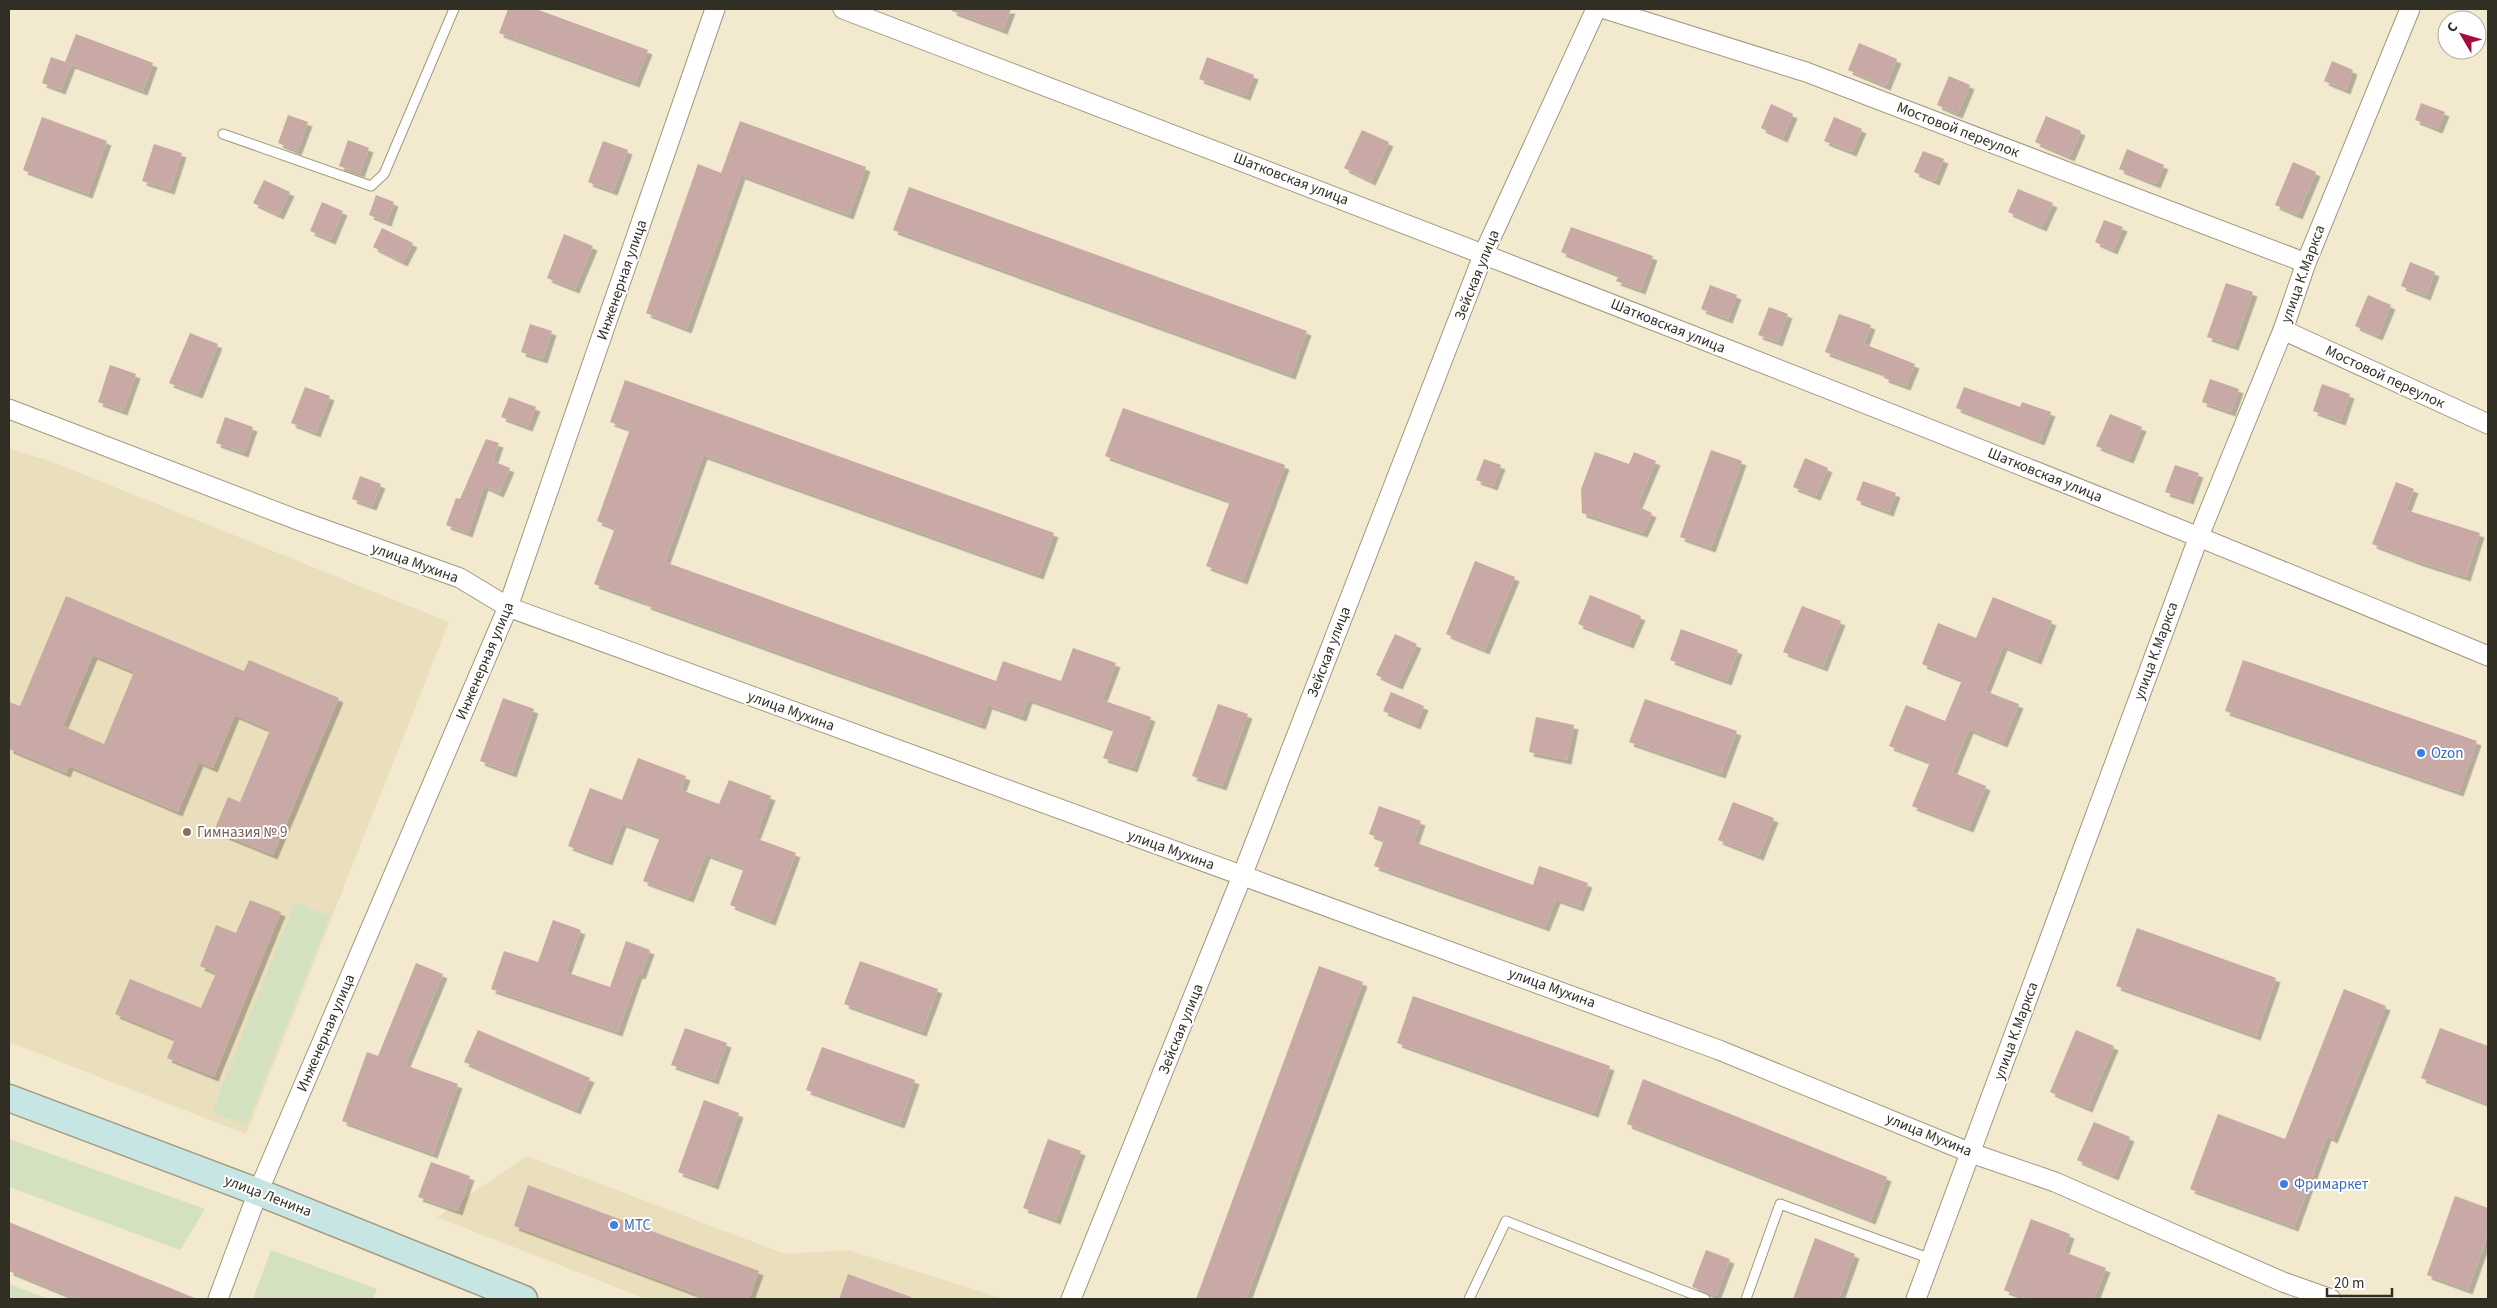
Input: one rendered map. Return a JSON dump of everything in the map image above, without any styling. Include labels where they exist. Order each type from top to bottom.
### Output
[{"type":"main road","name":"улица Ленина","points":[[9,1098],[258,1192],[524,1299]]},
{"type":"street","name":"Инженерная улица","points":[[218,1299],[258,1192],[508,607],[715,9]]},
{"type":"street","name":"Шатковская улица","points":[[843,9],[1484,253],[2199,536],[2488,656]]},
{"type":"street","name":"Зейская улица","points":[[1071,1299],[1242,876],[1484,253],[1596,9]]},
{"type":"street","name":"Мостовой переулок","points":[[1605,9],[1806,72],[2306,263]]},
{"type":"street","name":"улица К.Маркса","points":[[1916,1299],[2199,536],[2283,330],[2306,263],[2410,9]]},
{"type":"street","name":"Мостовой переулок","points":[[2283,330],[2488,424]]},
{"type":"street","name":"улица Мухина","points":[[9,409],[295,519],[460,578],[508,607],[1719,1050],[1971,1153],[2055,1182],[2283,1282],[2331,1299]]},
{"type":"lane","points":[[223,134],[371,186],[384,174],[454,9]]},
{"type":"lane","points":[[1746,1299],[1780,1204],[1931,1259]]},
{"type":"lane","points":[[1469,1299],[1506,1221],[1705,1299]]},
{"type":"shaded area","name":"Гимназия № 9","points":[[9,448],[55,463],[449,622],[246,1134],[9,1042]]},
{"type":"shaded area","points":[[527,1156],[785,1254],[848,1250],[1005,1299],[646,1299],[437,1217]]},
{"type":"green space","points":[[295,902],[330,916],[246,1125],[212,1112]]},
{"type":"green space","points":[[9,1139],[205,1209],[180,1250],[9,1187]]},
{"type":"green space","points":[[271,1250],[377,1289],[373,1299],[253,1299]]},
{"type":"green space","points":[[9,1284],[49,1299],[9,1299]]},
{"type":"building","points":[[508,9],[536,9],[648,50],[635,83],[499,33]]},
{"type":"building","points":[[952,9],[1011,9],[1003,30],[952,11]]},
{"type":"building","points":[[76,34],[153,63],[143,91],[65,62]]},
{"type":"building","points":[[1859,43],[1897,59],[1886,86],[1848,70]]},
{"type":"building","points":[[51,57],[71,64],[61,90],[42,83]]},
{"type":"building","points":[[1207,57],[1254,75],[1246,96],[1199,79]]},
{"type":"building","points":[[2332,61],[2353,70],[2346,90],[2324,81]]},
{"type":"building","points":[[1949,76],[1970,85],[1958,114],[1937,105]]},
{"type":"building","points":[[2421,103],[2445,112],[2438,129],[2415,120]]},
{"type":"building","points":[[1771,104],[1793,114],[1783,138],[1761,128]]},
{"type":"building","points":[[288,115],[308,122],[297,151],[278,143]]},
{"type":"building","points":[[2046,116],[2081,131],[2070,157],[2035,142]]},
{"type":"building","points":[[42,117],[107,141],[88,194],[23,170]]},
{"type":"building","points":[[1834,117],[1862,129],[1852,152],[1824,141]]},
{"type":"building","points":[[740,121],[866,167],[849,215],[741,175],[687,329],[646,313],[698,164],[721,173]]},
{"type":"building","points":[[1362,130],[1389,142],[1371,181],[1344,168]]},
{"type":"building","points":[[348,140],[369,148],[360,173],[339,166]]},
{"type":"building","points":[[603,141],[628,150],[613,191],[588,182]]},
{"type":"building","points":[[154,144],[182,153],[170,190],[142,181]]},
{"type":"building","points":[[2127,149],[2164,165],[2156,184],[2119,169]]},
{"type":"building","points":[[1923,151],[1944,159],[1935,181],[1914,172]]},
{"type":"building","points":[[2293,162],[2316,172],[2298,215],[2275,205]]},
{"type":"building","points":[[264,180],[290,192],[279,215],[253,203]]},
{"type":"building","points":[[909,187],[1307,331],[1291,375],[893,230]]},
{"type":"building","points":[[2018,189],[2053,203],[2042,227],[2008,212]]},
{"type":"building","points":[[376,195],[394,202],[387,222],[369,215]]},
{"type":"building","points":[[322,202],[343,211],[331,240],[310,231]]},
{"type":"building","points":[[2104,220],[2123,227],[2113,250],[2095,242]]},
{"type":"building","points":[[1571,227],[1653,256],[1641,290],[1616,281],[1619,275],[1561,252]]},
{"type":"building","points":[[382,228],[413,243],[403,262],[373,247]]},
{"type":"building","points":[[564,234],[593,246],[575,289],[547,278]]},
{"type":"building","points":[[2410,262],[2435,272],[2426,296],[2401,286]]},
{"type":"building","points":[[2226,283],[2253,292],[2234,346],[2207,337]]},
{"type":"building","points":[[1710,285],[1737,295],[1728,319],[1701,309]]},
{"type":"building","points":[[2368,295],[2391,305],[2378,336],[2355,326]]},
{"type":"building","points":[[1769,307],[1788,314],[1778,342],[1758,335]]},
{"type":"building","points":[[1839,314],[1871,325],[1864,344],[1915,364],[1906,386],[1884,378],[1885,374],[1825,352]]},
{"type":"building","points":[[530,324],[552,331],[543,359],[521,352]]},
{"type":"building","points":[[190,333],[218,344],[198,394],[169,383]]},
{"type":"building","points":[[110,365],[136,374],[123,411],[98,402]]},
{"type":"building","points":[[2210,379],[2239,389],[2231,412],[2202,402]]},
{"type":"building","points":[[625,380],[1054,533],[1039,575],[703,455],[665,562],[996,681],[1003,661],[1061,681],[1073,648],[1116,663],[1102,700],[1151,717],[1133,768],[1103,758],[1114,729],[1028,699],[1022,717],[988,705],[981,725],[646,605],[647,603],[594,584],[615,528],[597,521],[630,429],[610,422]]},
{"type":"building","points":[[2322,384],[2350,394],[2341,421],[2313,411]]},
{"type":"building","points":[[305,387],[330,396],[316,433],[291,423]]},
{"type":"building","points":[[1964,387],[2020,407],[2022,402],[2051,412],[2040,441],[1956,408]]},
{"type":"building","points":[[509,397],[536,407],[528,427],[501,417]]},
{"type":"building","points":[[1123,408],[1285,465],[1243,580],[1206,566],[1230,501],[1105,456]]},
{"type":"building","points":[[2110,414],[2142,427],[2129,459],[2096,446]]},
{"type":"building","points":[[225,417],[253,427],[244,453],[216,443]]},
{"type":"building","points":[[486,439],[499,443],[493,461],[510,468],[499,493],[484,486],[468,533],[446,525],[456,498],[460,499]]},
{"type":"building","points":[[1711,450],[1742,461],[1711,548],[1680,537]]},
{"type":"building","points":[[1595,452],[1629,464],[1634,452],[1656,461],[1637,506],[1652,513],[1643,533],[1582,513],[1581,489]]},
{"type":"building","points":[[1805,458],[1828,468],[1816,496],[1793,487]]},
{"type":"building","points":[[1484,459],[1501,465],[1493,486],[1476,480]]},
{"type":"building","points":[[2175,465],[2199,473],[2189,500],[2165,492]]},
{"type":"building","points":[[360,476],[381,484],[372,506],[352,499]]},
{"type":"building","points":[[1863,481],[1896,493],[1889,512],[1856,500]]},
{"type":"building","points":[[2396,482],[2414,489],[2406,510],[2480,533],[2466,577],[2372,544]]},
{"type":"building","points":[[1475,561],[1515,577],[1485,650],[1446,634]]},
{"type":"building","points":[[1590,595],[1641,616],[1629,644],[1578,624]]},
{"type":"building","points":[[66,596],[244,671],[249,660],[339,698],[273,855],[214,831],[228,797],[240,802],[270,730],[235,715],[213,768],[199,762],[178,812],[69,766],[66,773],[9,749],[9,702],[20,706]],"holes":[[[93,655],[134,672],[104,744],[63,726]]]},
{"type":"building","points":[[1993,597],[2052,621],[2037,660],[2003,646],[1985,691],[2019,704],[2003,743],[1969,729],[1952,772],[1986,786],[1969,828],[1912,806],[1930,762],[1889,746],[1906,705],[1945,721],[1962,680],[1922,664],[1938,623],[1976,638]]},
{"type":"building","points":[[1802,606],[1841,621],[1823,667],[1783,652]]},
{"type":"building","points":[[1681,629],[1738,650],[1727,681],[1670,660]]},
{"type":"building","points":[[1395,634],[1417,644],[1398,685],[1376,675]]},
{"type":"building","points":[[2243,660],[2477,741],[2459,792],[2225,711]]},
{"type":"building","points":[[1391,692],[1424,706],[1416,725],[1383,711]]},
{"type":"building","points":[[503,698],[534,709],[512,773],[480,761]]},
{"type":"building","points":[[1645,699],[1737,731],[1721,774],[1629,742]]},
{"type":"building","points":[[1218,704],[1248,714],[1222,786],[1192,776]]},
{"type":"building","points":[[1536,717],[1574,725],[1567,760],[1529,752]]},
{"type":"building","points":[[638,758],[686,776],[681,790],[719,804],[729,780],[771,796],[755,838],[796,853],[771,921],[730,905],[744,868],[706,854],[689,898],[643,881],[660,837],[622,823],[608,861],[568,846],[590,788],[622,800]]},
{"type":"building","points":[[1733,802],[1774,818],[1759,856],[1718,840]]},
{"type":"building","points":[[1379,806],[1421,821],[1414,842],[1533,885],[1539,866],[1588,883],[1579,907],[1556,899],[1545,927],[1374,866],[1384,840],[1369,834]]},
{"type":"building","points":[[250,900],[281,912],[214,1077],[167,1058],[175,1039],[115,1014],[130,979],[201,1008],[216,973],[200,966],[216,925],[236,933]]},
{"type":"building","points":[[553,920],[581,930],[566,972],[610,987],[626,941],[650,950],[641,975],[638,974],[618,1032],[491,989],[504,951],[538,962]]},
{"type":"building","points":[[2137,928],[2276,978],[2256,1036],[2116,986]]},
{"type":"building","points":[[860,961],[938,989],[922,1032],[844,1004]]},
{"type":"building","points":[[416,963],[443,974],[405,1065],[458,1084],[433,1154],[342,1121],[367,1052],[378,1056]]},
{"type":"building","points":[[1319,966],[1363,982],[1246,1299],[1196,1299]]},
{"type":"building","points":[[2344,989],[2386,1006],[2333,1139],[2327,1136],[2294,1227],[2190,1189],[2218,1114],[2285,1139]]},
{"type":"building","points":[[1413,996],[1610,1066],[1594,1113],[1397,1043]]},
{"type":"building","points":[[685,1028],[727,1043],[714,1080],[671,1065]]},
{"type":"building","points":[[2440,1028],[2488,1046],[2488,1104],[2421,1078]]},
{"type":"building","points":[[478,1030],[590,1078],[576,1110],[464,1062]]},
{"type":"building","points":[[2076,1030],[2114,1046],[2088,1108],[2050,1092]]},
{"type":"building","points":[[822,1047],[915,1080],[900,1124],[806,1090]]},
{"type":"building","points":[[1643,1079],[1887,1177],[1871,1220],[1627,1124]]},
{"type":"building","points":[[704,1100],[739,1113],[714,1185],[678,1172]]},
{"type":"building","points":[[2094,1122],[2130,1137],[2114,1176],[2077,1160]]},
{"type":"building","points":[[1048,1139],[1081,1151],[1056,1220],[1023,1208]]},
{"type":"building","points":[[431,1162],[470,1176],[458,1211],[418,1197]]},
{"type":"building","points":[[528,1185],[759,1271],[749,1299],[698,1299],[699,1295],[514,1226]]},
{"type":"building","points":[[2455,1196],[2488,1208],[2488,1234],[2468,1290],[2427,1275]]},
{"type":"building","points":[[2031,1219],[2070,1234],[2064,1252],[2106,1268],[2094,1299],[2028,1299],[2004,1290]]},
{"type":"building","points":[[9,1222],[197,1299],[77,1299],[9,1271]]},
{"type":"building","points":[[1815,1238],[1855,1254],[1839,1299],[1793,1299]]},
{"type":"building","points":[[1706,1250],[1730,1259],[1716,1296],[1692,1287]]},
{"type":"building","points":[[848,1274],[911,1297],[911,1299],[839,1299]]},
{"type":"place","name":"Ozon","points":[[2421,753]]},
{"type":"place","name":"Гимназия № 9","points":[[187,832]]},
{"type":"place","name":"Фримаркет","points":[[2284,1184]]},
{"type":"place","name":"МТС","points":[[614,1225]]}]
